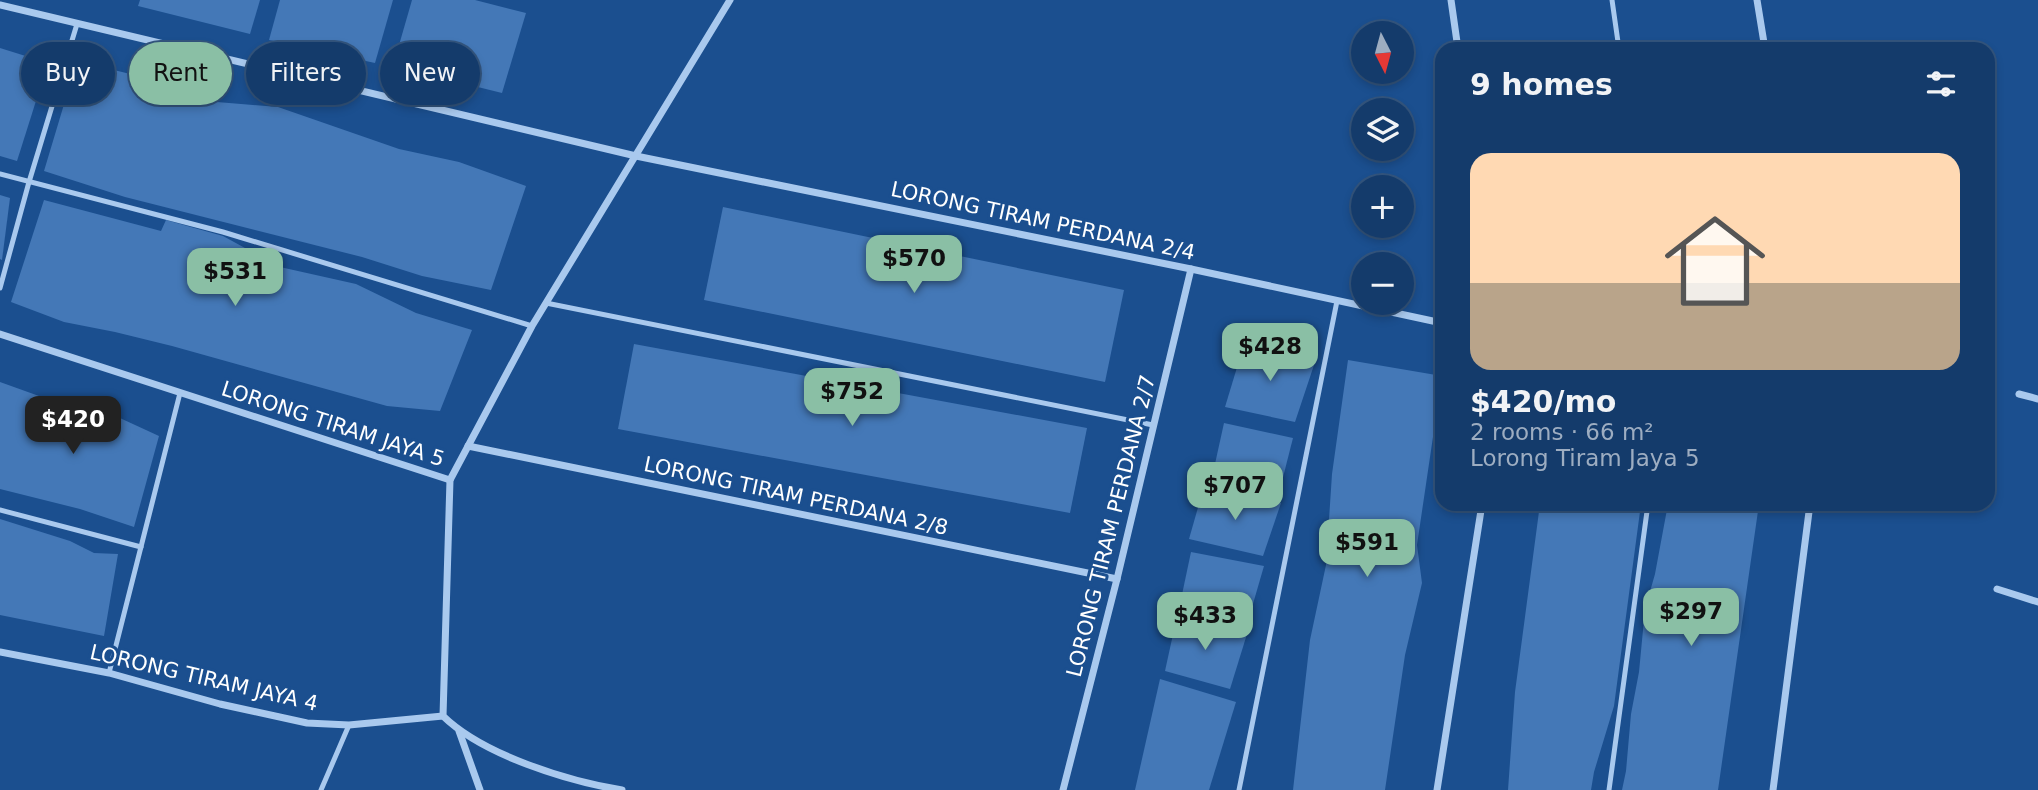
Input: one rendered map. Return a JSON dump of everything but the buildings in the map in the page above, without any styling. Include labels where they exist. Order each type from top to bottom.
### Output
[{"type":"street","points":[[450,480],[532,326],[730,0]]},
{"type":"street","points":[[1451,0],[1457,42]]},
{"type":"street","points":[[1757,0],[1764,42]]},
{"type":"street","name":"LORONG TIRAM PERDANA 2/4","points":[[0,5],[636,156],[1435,322]]},
{"type":"street","name":"LORONG TIRAM PERDANA 2/7","points":[[1063,790],[1191,269]]},
{"type":"street","name":"LORONG TIRAM JAYA 5","points":[[0,334],[450,480],[443,716]]},
{"type":"street","points":[[2020,394],[2038,399]]},
{"type":"street","name":"LORONG TIRAM PERDANA 2/8","points":[[468,446],[1117,579]]},
{"type":"street","points":[[1437,790],[1481,511]]},
{"type":"street","points":[[1773,790],[1809,511]]},
{"type":"street","points":[[1997,589],[2038,602]]},
{"type":"street","name":"LORONG TIRAM JAYA 4","points":[[0,652],[109,673],[219,704],[307,723],[349,725],[443,716]]},
{"type":"street","points":[[443,716],[458,731],[525,764],[606,788],[622,790]]},
{"type":"street","points":[[458,731],[480,790]]},
{"type":"lane","points":[[1612,0],[1618,42]]},
{"type":"lane","points":[[0,288],[77,24]]},
{"type":"lane","points":[[0,174],[167,216],[532,326]]},
{"type":"lane","points":[[1239,790],[1337,301]]},
{"type":"lane","points":[[546,303],[1153,425]]},
{"type":"lane","points":[[109,673],[180,393]]},
{"type":"lane","points":[[0,510],[141,547]]},
{"type":"lane","points":[[1609,790],[1647,511]]},
{"type":"lane","points":[[321,790],[349,725]]}]
